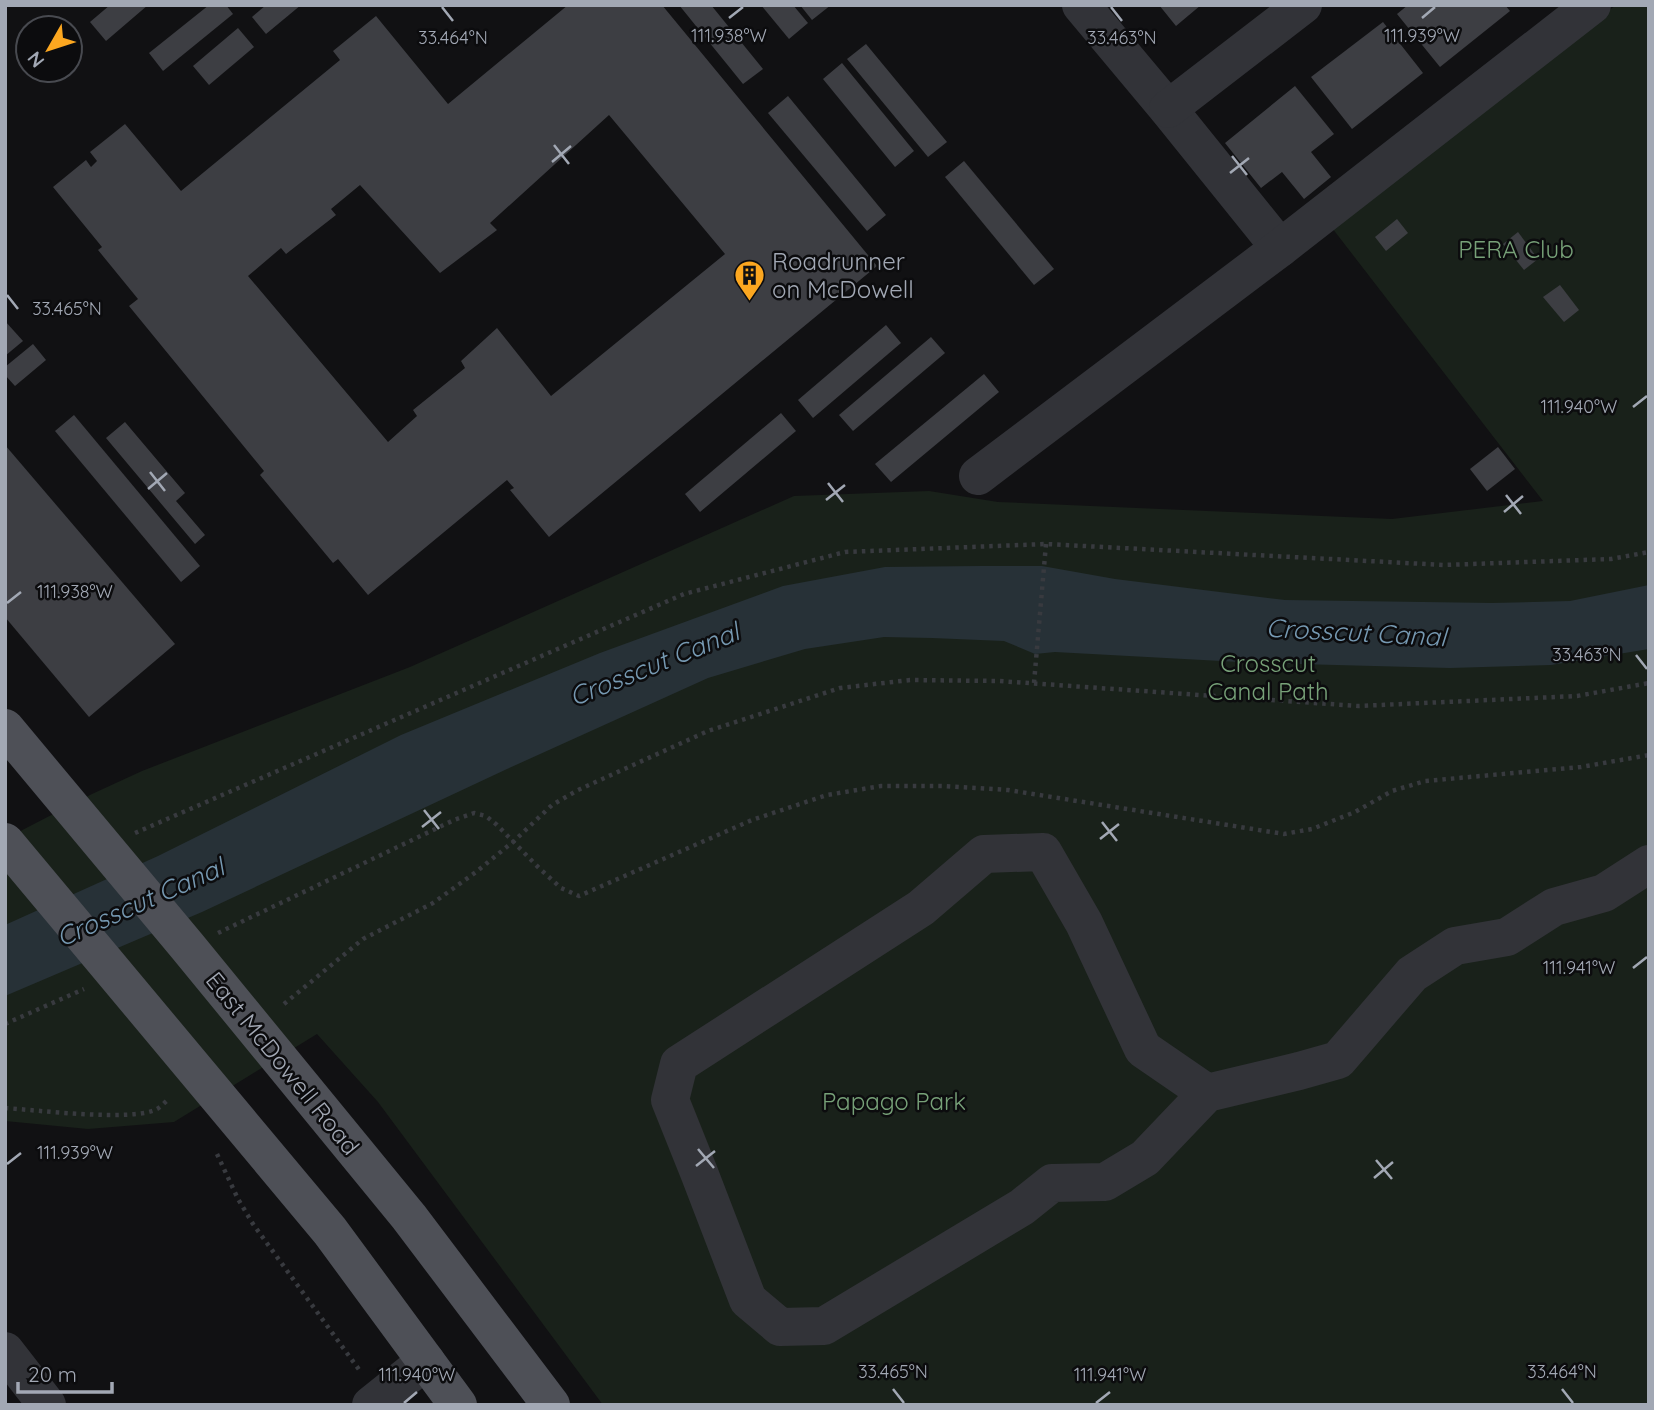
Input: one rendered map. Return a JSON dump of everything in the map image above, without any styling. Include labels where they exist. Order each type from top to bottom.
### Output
[{"type":"main road","name":"East McDowell Road","points":[[5,728],[126,848],[173,929],[409,1217],[551,1405]]},
{"type":"main road","points":[[5,842],[46,892],[96,975],[330,1231],[458,1405]]},
{"type":"street","points":[[1081,5],[1280,248]]},
{"type":"street","points":[[1168,109],[1303,5]]},
{"type":"street","points":[[978,476],[1280,248],[1592,5]]},
{"type":"street","points":[[1207,1093],[1143,1049],[1084,923],[1043,852],[984,854],[920,908],[679,1064],[670,1100],[748,1300],[780,1326],[824,1326],[1022,1207],[1052,1183],[1105,1182],[1145,1158],[1207,1093],[1338,1060],[1412,974],[1455,946],[1507,937],[1554,907],[1604,893],[1649,864]]},
{"type":"street","points":[[5,1351],[47,1405]]},
{"type":"street","points":[[371,1405],[426,1361]]},
{"type":"path","points":[[126,848],[684,594],[845,552],[1046,544],[1444,565],[1611,559],[1649,552]]},
{"type":"path","points":[[1034,683],[1046,544]]},
{"type":"path","points":[[284,1004],[363,939],[433,903],[476,872],[552,806],[578,790],[708,731],[840,688],[910,680],[999,681],[1358,706],[1577,696],[1649,683]]},
{"type":"path","points":[[219,933],[454,820],[474,813],[486,816],[561,888],[579,896],[752,820],[827,795],[881,786],[1008,790],[1284,834],[1312,829],[1355,812],[1392,791],[1425,781],[1581,767],[1649,755]]},
{"type":"path","points":[[5,1024],[96,975]]},
{"type":"path","points":[[5,1108],[137,1115],[156,1110],[169,1098]]},
{"type":"path","points":[[214,1148],[253,1224],[354,1363]]},
{"type":"green space","points":[[1616,5],[1649,5],[1649,1405],[603,1405],[378,1102],[317,1034],[174,1122],[88,1129],[5,1121],[5,839],[142,771],[410,667],[794,496],[929,491],[998,502],[1392,519],[1543,501],[1329,224]]},
{"type":"water","name":"Crosscut Canal","points":[[1042,566],[1115,579],[1285,600],[1492,603],[1570,601],[1649,585],[1649,649],[1551,665],[1450,668],[1258,663],[1055,652],[1035,654],[1004,641],[932,638],[884,637],[805,649],[708,678],[202,912],[5,996],[5,925],[158,856],[401,735],[600,653],[783,586],[885,567]]},
{"type":"building","points":[[110,5],[148,5],[106,41],[90,22]]},
{"type":"building","points":[[209,5],[226,5],[233,14],[163,71],[149,53]]},
{"type":"building","points":[[266,5],[301,5],[266,34],[252,17]]},
{"type":"building","name":"Roadrunner on McDowell","points":[[568,5],[662,5],[877,266],[549,537],[510,490],[514,488],[507,480],[368,595],[338,559],[333,563],[260,475],[264,471],[129,306],[138,299],[98,250],[102,247],[53,187],[86,160],[91,167],[97,161],[90,152],[125,124],[181,191],[340,60],[333,51],[376,16],[448,104]],"holes":[[[609,115],[725,254],[551,396],[497,328],[461,361],[465,368],[413,410],[417,416],[388,442],[248,276],[281,248],[286,254],[336,215],[331,209],[360,185],[440,273],[497,230],[490,223]]]},
{"type":"building","points":[[679,5],[711,5],[763,69],[743,84]]},
{"type":"building","points":[[761,5],[793,5],[808,23],[789,39]]},
{"type":"building","points":[[800,5],[831,5],[812,20]]},
{"type":"building","points":[[1159,5],[1201,5],[1176,26]]},
{"type":"building","points":[[1408,5],[1505,5],[1510,11],[1440,67],[1397,14]]},
{"type":"building","points":[[1383,22],[1423,73],[1352,129],[1311,77]]},
{"type":"building","points":[[238,28],[254,47],[209,85],[193,66]]},
{"type":"building","points":[[866,44],[947,142],[928,157],[847,59]]},
{"type":"building","points":[[842,63],[914,151],[895,167],[823,79]]},
{"type":"building","points":[[1295,86],[1334,134],[1311,152],[1331,177],[1304,199],[1282,172],[1261,188],[1225,143]]},
{"type":"building","points":[[788,96],[886,215],[867,231],[768,113]]},
{"type":"building","points":[[964,161],[1054,269],[1034,285],[945,177]]},
{"type":"building","points":[[1397,219],[1408,233],[1386,251],[1375,237]]},
{"type":"building","points":[[1518,232],[1538,259],[1524,270],[1503,244]]},
{"type":"building","points":[[1560,285],[1579,310],[1564,322],[1543,297]]},
{"type":"building","points":[[5,321],[23,341],[5,356]]},
{"type":"building","points":[[886,325],[901,343],[813,418],[798,400]]},
{"type":"building","points":[[931,337],[945,353],[853,431],[839,415]]},
{"type":"building","points":[[33,344],[46,360],[15,386],[5,375],[5,367]]},
{"type":"building","points":[[984,374],[999,392],[891,482],[875,464]]},
{"type":"building","points":[[781,413],[796,431],[700,512],[685,494]]},
{"type":"building","points":[[74,415],[200,566],[181,582],[55,431]]},
{"type":"building","points":[[125,422],[185,493],[176,501],[205,535],[195,544],[106,438]]},
{"type":"building","points":[[5,445],[175,644],[89,717],[5,617]]},
{"type":"building","points":[[1498,447],[1515,469],[1487,491],[1470,469]]},
{"type":"place","name":"Roadrunner on McDowell","points":[[749,302]]},
{"type":"park label","name":"PERA Club","points":[[1516,249]]},
{"type":"park label","name":"Crosscut Canal Path","points":[[1268,677]]},
{"type":"park label","name":"Papago Park","points":[[894,1101]]}]
